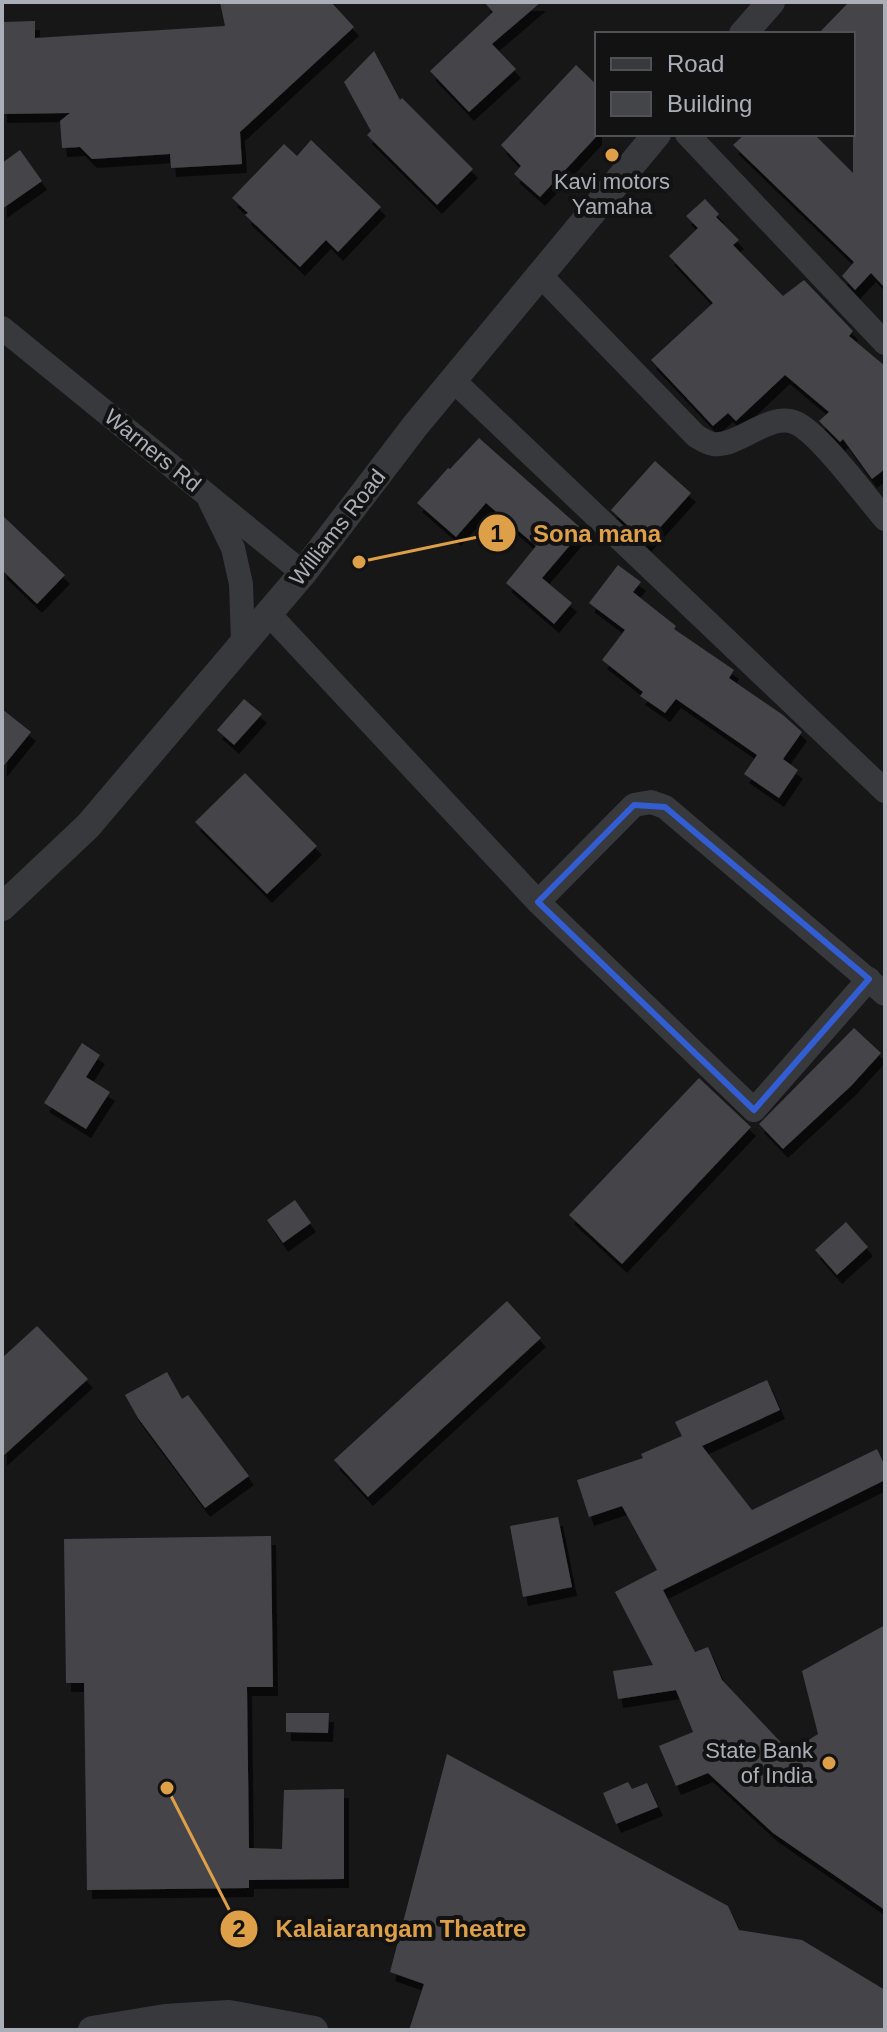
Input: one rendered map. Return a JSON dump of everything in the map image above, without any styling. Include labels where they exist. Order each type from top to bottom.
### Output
[{"type":"street","points":[[745,32],[771,2]]},
{"type":"street","name":"Williams Road","points":[[2,907],[88,826],[303,573],[453,380],[655,136]]},
{"type":"street","points":[[689,136],[885,343]]},
{"type":"street","points":[[539,274],[696,436],[712,444],[729,442],[773,423],[793,421],[810,431],[885,519]]},
{"type":"street","name":"Warners Rd","points":[[2,328],[303,573]]},
{"type":"street","points":[[453,380],[885,791]]},
{"type":"street","points":[[208,495],[233,548],[241,584],[243,641]]},
{"type":"street","points":[[268,613],[538,902],[754,1110],[877,986],[665,807],[651,802],[634,805],[538,902]]},
{"type":"street","points":[[92,2030],[165,2018],[229,2014],[314,2030]]},
{"type":"highlighted area","points":[[634,805],[665,807],[869,979],[754,1110],[538,902]]},
{"type":"building","points":[[220,2],[331,2],[354,27],[240,132],[242,164],[171,168],[170,154],[92,159],[80,147],[62,148],[60,121],[70,113],[2,114],[2,22],[35,21],[35,38],[225,26]]},
{"type":"building","points":[[484,2],[541,2],[492,44],[516,69],[469,112],[430,71],[493,12]]},
{"type":"building","points":[[849,2],[885,2],[885,288],[871,273],[855,290],[842,276],[854,262],[733,145],[743,136],[816,136],[853,173],[855,32],[820,32]]},
{"type":"building","points":[[374,51],[400,100],[402,98],[473,169],[437,205],[367,135],[371,131],[344,82]]},
{"type":"building","points":[[576,65],[595,83],[597,136],[540,197],[514,174],[521,166],[501,145]]},
{"type":"building","points":[[311,140],[381,207],[338,252],[326,240],[300,267],[245,215],[248,213],[232,198],[284,144],[297,156]]},
{"type":"building","points":[[20,150],[42,181],[2,209],[2,163]]},
{"type":"building","points":[[705,199],[719,214],[716,217],[739,240],[733,245],[783,296],[804,280],[853,331],[849,336],[885,366],[885,469],[872,479],[843,439],[840,442],[819,421],[829,412],[785,375],[736,421],[728,413],[713,426],[651,360],[713,303],[669,256],[698,228],[686,216]]},
{"type":"building","points":[[479,438],[583,530],[542,578],[572,603],[554,624],[506,583],[536,546],[486,503],[456,537],[417,503]]},
{"type":"building","points":[[655,461],[691,493],[646,543],[611,510]]},
{"type":"building","points":[[2,515],[65,575],[37,604],[2,570]]},
{"type":"building","points":[[618,565],[641,582],[633,592],[676,626],[674,629],[734,670],[729,678],[802,732],[783,759],[798,770],[779,798],[744,774],[757,755],[676,699],[665,713],[640,696],[643,692],[602,660],[625,630],[589,603]]},
{"type":"building","points":[[244,699],[262,714],[234,745],[217,730]]},
{"type":"building","points":[[2,709],[31,732],[2,768]]},
{"type":"building","points":[[245,773],[317,846],[267,894],[195,822]]},
{"type":"building","points":[[854,1028],[881,1053],[851,1086],[783,1149],[759,1124]]},
{"type":"building","points":[[82,1043],[100,1055],[86,1077],[110,1092],[86,1129],[44,1103]]},
{"type":"building","points":[[699,1078],[751,1127],[622,1264],[569,1215]]},
{"type":"building","points":[[295,1200],[311,1223],[283,1243],[267,1220]]},
{"type":"building","points":[[846,1222],[868,1247],[837,1275],[815,1250]]},
{"type":"building","points":[[507,1301],[541,1338],[368,1497],[334,1460]]},
{"type":"building","points":[[37,1326],[88,1379],[2,1457],[2,1358]]},
{"type":"building","points":[[167,1372],[182,1399],[188,1395],[249,1476],[205,1508],[138,1418],[125,1395]]},
{"type":"building","points":[[767,1380],[780,1410],[702,1446],[752,1510],[877,1449],[885,1466],[885,1480],[663,1590],[695,1652],[708,1647],[722,1680],[790,1752],[818,1734],[802,1671],[885,1625],[885,1910],[773,1833],[708,1773],[676,1786],[659,1746],[693,1732],[676,1690],[618,1699],[613,1671],[653,1665],[615,1592],[657,1570],[622,1506],[589,1517],[577,1480],[643,1458],[641,1454],[682,1436],[675,1422]]},
{"type":"building","points":[[558,1517],[572,1587],[523,1597],[510,1526]]},
{"type":"building","points":[[271,1536],[273,1687],[247,1687],[249,1848],[282,1849],[284,1790],[344,1789],[344,1879],[249,1880],[249,1888],[87,1890],[84,1683],[66,1683],[64,1539]]},
{"type":"building","points":[[286,1713],[329,1713],[328,1733],[286,1732]]},
{"type":"building","points":[[447,1754],[728,1906],[739,1930],[802,1940],[885,1990],[885,2030],[409,2030],[424,1984],[390,1972]]},
{"type":"building","points":[[628,1782],[632,1789],[647,1783],[658,1807],[616,1824],[603,1793]]},
{"type":"place","name":"Kavi motors Yamaha","points":[[612,155]]},
{"type":"place","name":"Sona mana","points":[[359,562]]},
{"type":"place","name":"State Bank of India","points":[[829,1763]]},
{"type":"place","name":"Kalaiarangam Theatre","points":[[167,1788]]}]
